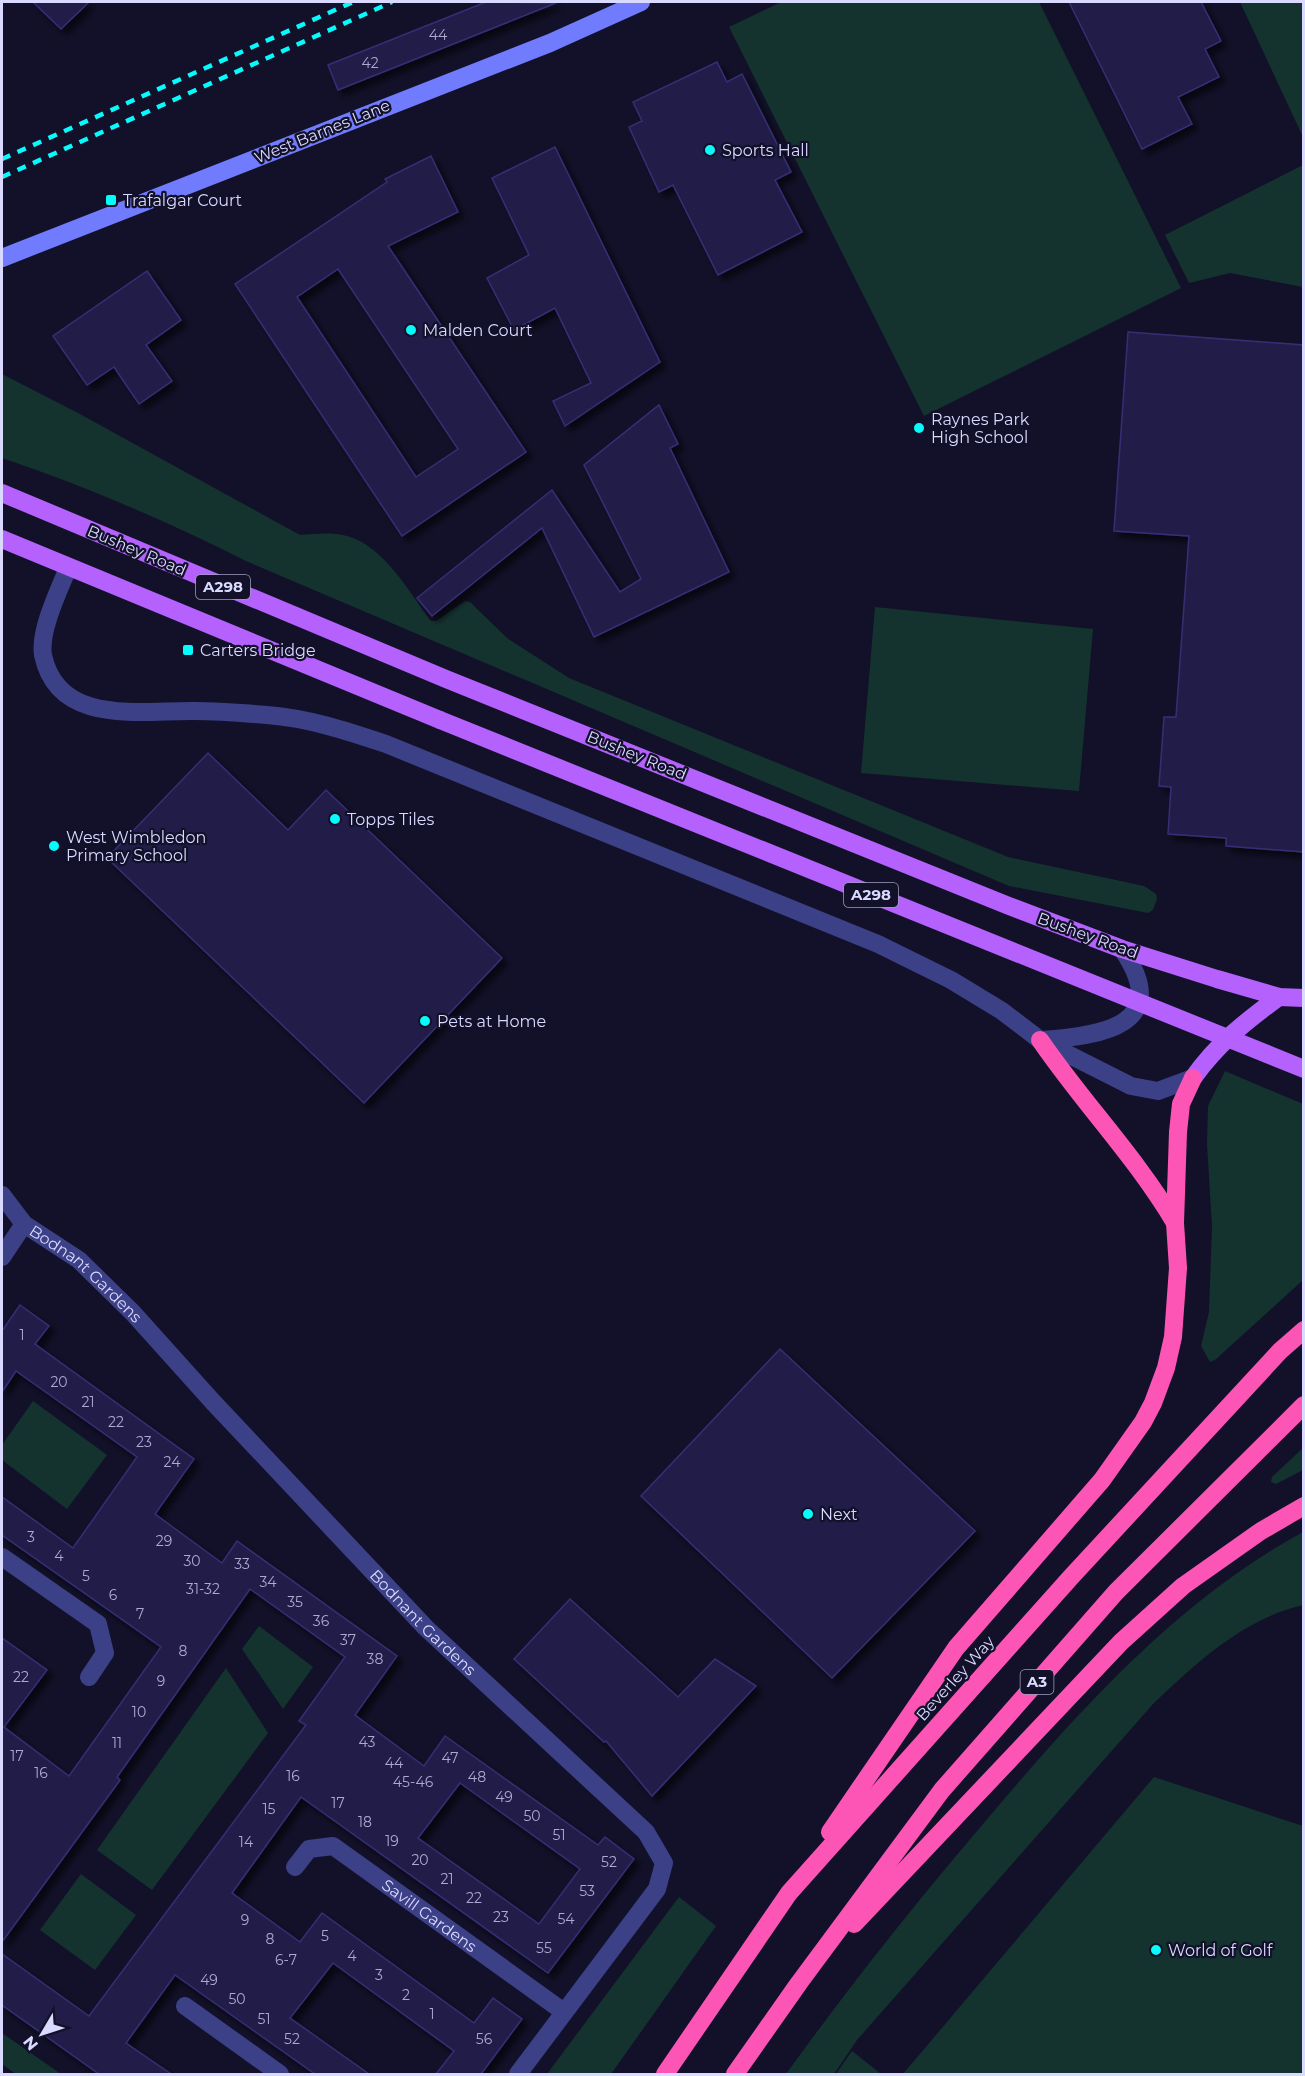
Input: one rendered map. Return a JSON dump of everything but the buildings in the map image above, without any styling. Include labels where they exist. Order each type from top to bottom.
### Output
[{"type":"highway","points":[[1040,1040],[1072,1088],[1130,1154],[1175,1223]]},
{"type":"highway","points":[[789,1893],[956,1648],[1102,1480],[1143,1422],[1166,1368],[1173,1336],[1178,1268],[1175,1223],[1181,1104],[1193,1078]]},
{"type":"highway","name":"Beverley Way","points":[[665,2074],[789,1893],[1079,1569],[1280,1351],[1304,1330]]},
{"type":"highway","name":"A3","points":[[735,2074],[799,1983],[942,1790],[1116,1592],[1304,1405]]},
{"type":"highway","points":[[799,1983],[1121,1642],[1183,1586],[1261,1531],[1304,1506]]},
{"type":"main road","name":"West Barnes Lane","points":[[2,258],[550,43],[641,2]]},
{"type":"main road","name":"Bushey Road","points":[[2,493],[446,679],[1122,949],[1279,997]]},
{"type":"main road","name":"A298","points":[[2,539],[440,720],[1304,1069]]},
{"type":"main road","name":"A298","points":[[1279,997],[1304,998]]},
{"type":"main road","points":[[1193,1078],[1209,1055],[1237,1028],[1279,997]]},
{"type":"street","points":[[68,568],[51,613],[43,653],[49,672],[59,687],[75,699],[100,710],[135,714],[193,711],[286,717],[331,726],[386,744],[878,944],[951,980],[1002,1011],[1040,1040],[1131,1086],[1147,1090],[1172,1088],[1193,1078]]},
{"type":"street","points":[[1040,1040],[1079,1037],[1113,1028],[1135,1013],[1142,990],[1136,969],[1122,949]]},
{"type":"street","name":"Bodnant Gardens","points":[[2,1195],[24,1224],[79,1260],[117,1298],[426,1628],[646,1833],[664,1863],[657,1889],[518,2074]]},
{"type":"street","points":[[2,1257],[24,1224]]},
{"type":"street","points":[[2,1557],[98,1624],[105,1653],[89,1677]]},
{"type":"street","name":"Savill Gardens","points":[[295,1867],[309,1849],[333,1846],[564,2012]]},
{"type":"street","points":[[185,2006],[280,2074]]},
{"type":"green space","points":[[781,2],[1039,2],[1181,288],[924,416],[729,27]]},
{"type":"green space","points":[[1240,2],[1303,2],[1303,137]]},
{"type":"green space","points":[[1303,165],[1303,287],[1230,273],[1189,283],[1165,235]]},
{"type":"green space","points":[[2,374],[78,413],[300,535],[335,534],[360,541],[373,549],[395,571],[431,621],[436,621],[465,601],[470,602],[507,638],[569,678],[1008,857],[1144,886],[1156,894],[1157,899],[1153,910],[1148,913],[1009,886],[246,561],[126,505],[2,458]]},
{"type":"green space","points":[[875,607],[1093,629],[1079,791],[861,773]]},
{"type":"green space","points":[[1225,1071],[1303,1104],[1303,1280],[1215,1360],[1210,1362],[1201,1346],[1209,1312],[1212,1226],[1207,1144],[1208,1106]]},
{"type":"green space","points":[[33,1401],[107,1455],[67,1509],[2,1460],[2,1445]]},
{"type":"green space","points":[[1303,1448],[1303,1470],[1276,1484],[1271,1482],[1272,1477]]},
{"type":"green space","points":[[1303,1532],[1303,1605],[1260,1621],[1222,1644],[1153,1704],[857,2040],[834,2074],[786,2074],[857,1978],[932,1885],[1018,1783],[1091,1702],[1170,1626],[1212,1591]]},
{"type":"green space","points":[[259,1626],[313,1667],[283,1709],[242,1649]]},
{"type":"green space","points":[[226,1668],[268,1733],[152,1890],[97,1850]]},
{"type":"green space","name":"World of Golf","points":[[1154,1777],[1303,1826],[1303,2074],[903,2074]]},
{"type":"green space","points":[[81,1874],[136,1915],[95,1970],[40,1930]]},
{"type":"green space","points":[[679,1897],[716,1926],[611,2074],[547,2074]]},
{"type":"green space","points":[[2,2033],[61,2074],[16,2074],[2,2064]]},
{"type":"green space","points":[[852,2051],[881,2074],[836,2074]]},
{"type":"railway","points":[[2,159],[353,2]]},
{"type":"railway","points":[[2,177],[392,2]]},
{"type":"place","name":"Sports Hall","points":[[710,150]]},
{"type":"place","name":"Trafalgar Court","points":[[111,200]]},
{"type":"place","name":"Malden Court","points":[[411,330]]},
{"type":"place","name":"Raynes Park High School","points":[[919,428]]},
{"type":"place","name":"Carters Bridge","points":[[188,650]]},
{"type":"place","name":"Topps Tiles","points":[[335,819]]},
{"type":"place","name":"West Wimbledon Primary School","points":[[54,846]]},
{"type":"place","name":"Pets at Home","points":[[425,1021]]},
{"type":"place","name":"Next","points":[[808,1514]]},
{"type":"place","name":"World of Golf","points":[[1156,1950]]}]
